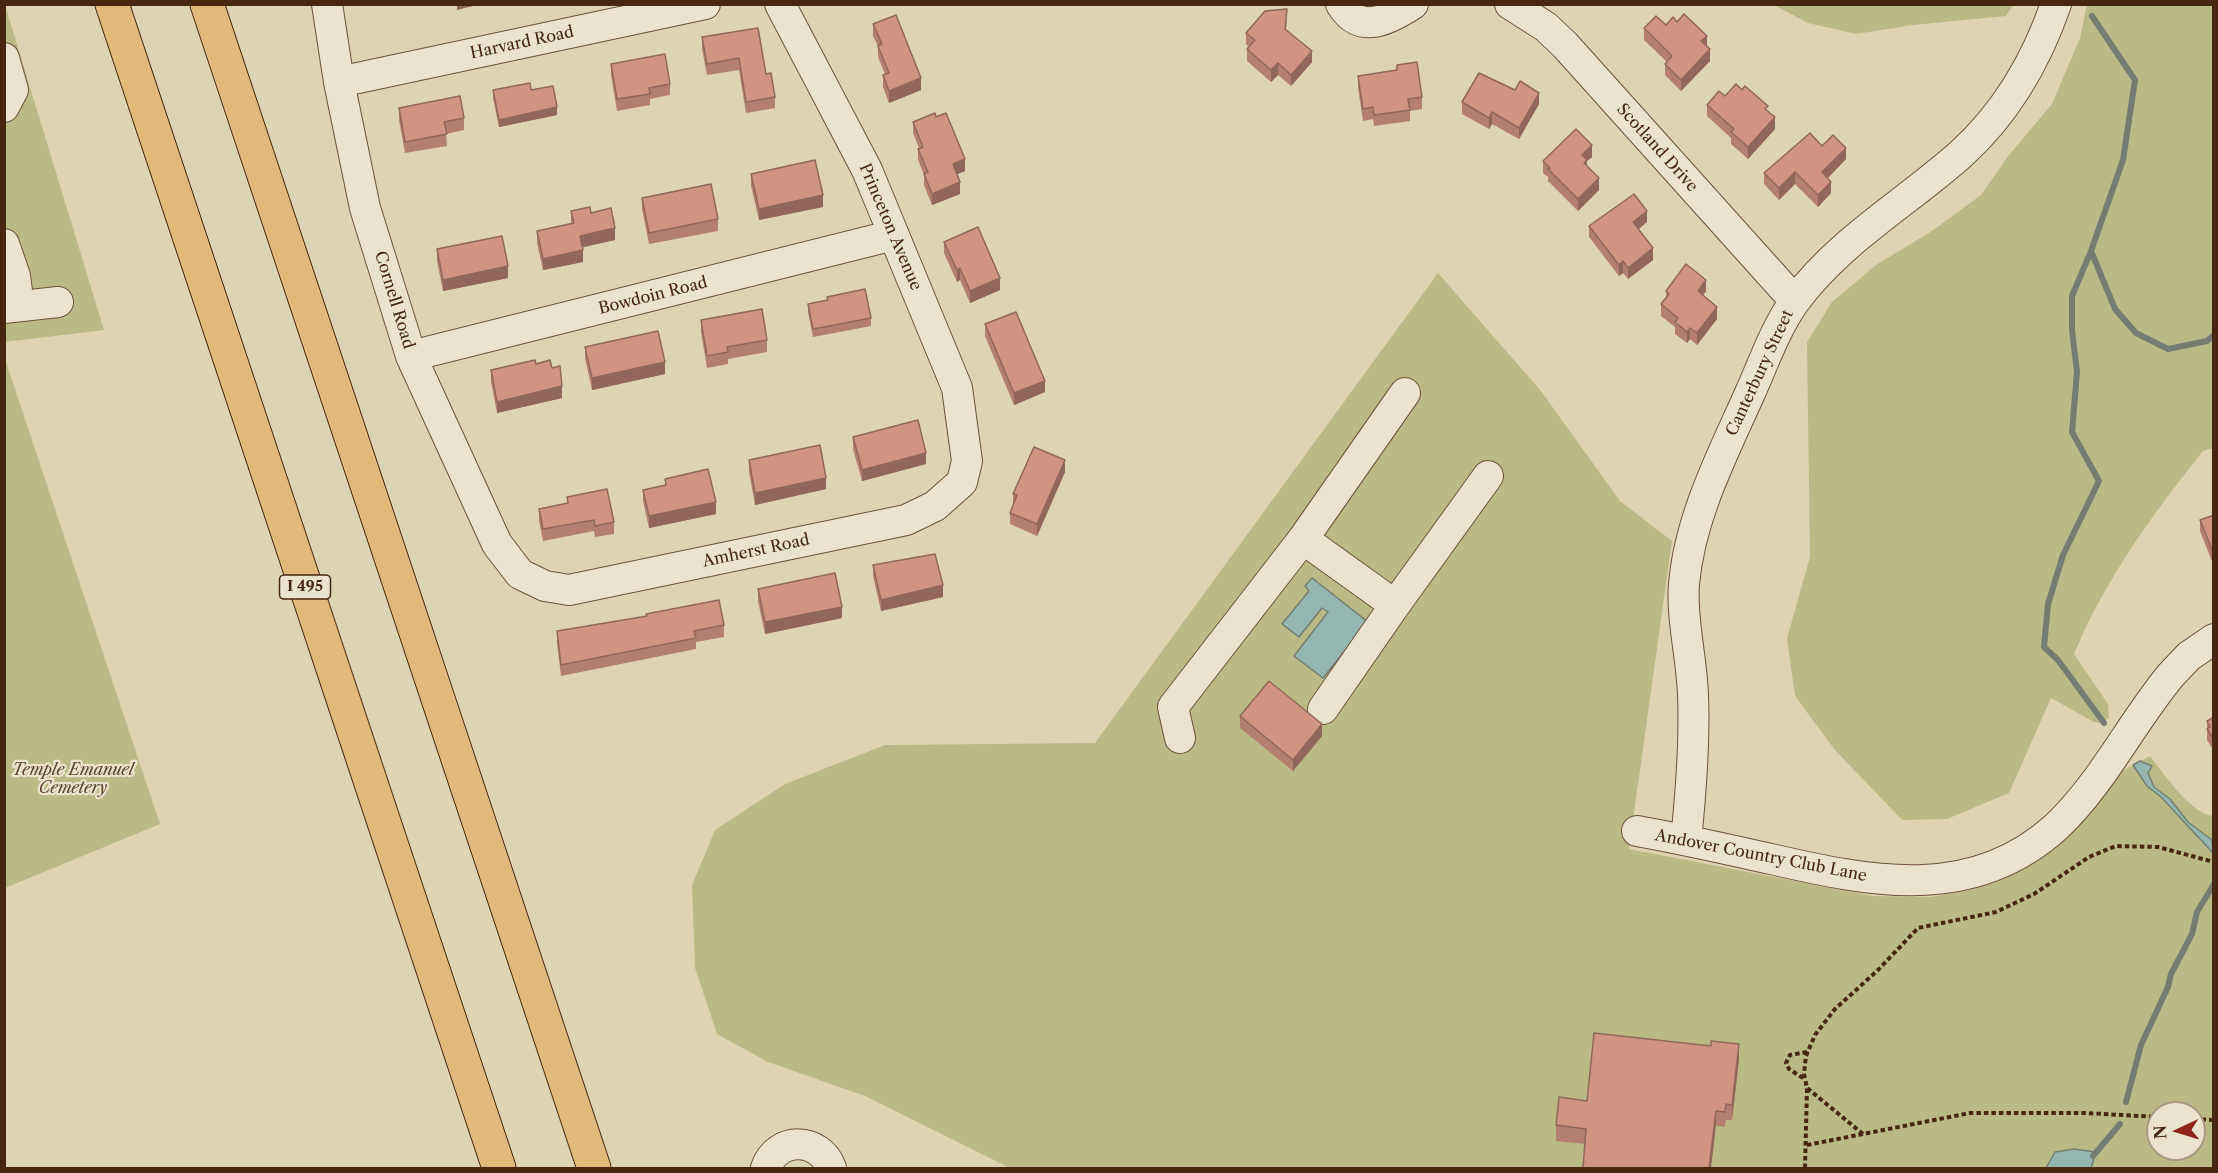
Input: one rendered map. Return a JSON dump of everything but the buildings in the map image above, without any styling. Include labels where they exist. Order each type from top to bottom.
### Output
[{"type":"highway","name":"I 495","points":[[112,4],[499,1168]]},
{"type":"highway","points":[[207,4],[594,1168]]},
{"type":"street","name":"Cornell Road","points":[[327,4],[339,82],[365,208],[411,356],[484,521],[497,544],[520,574]]},
{"type":"street","name":"Harvard Road","points":[[339,82],[705,4]]},
{"type":"street","name":"Princeton Avenue","points":[[780,4],[867,170],[957,388],[967,461]]},
{"type":"street","points":[[1341,4],[1356,19],[1371,23],[1387,20],[1413,4]]},
{"type":"street","name":"Scotland Drive","points":[[1510,4],[1546,27],[1565,45],[1795,302]]},
{"type":"street","name":"Canterbury Street","points":[[1686,840],[1691,782],[1693,695],[1684,585],[1699,509],[1776,335],[1795,302],[1824,268],[1866,229],[1961,154],[2016,92],[2041,45],[2056,4]]},
{"type":"street","points":[[4,58],[13,90],[6,106]]},
{"type":"street","name":"Bowdoin Road","points":[[411,356],[894,235]]},
{"type":"street","points":[[4,244],[15,276],[12,307],[58,302]]},
{"type":"street","points":[[1180,738],[1173,707],[1303,539],[1405,393]]},
{"type":"street","name":"Amherst Road","points":[[520,574],[545,586],[568,590],[906,519],[935,506],[962,482],[967,461]]},
{"type":"street","points":[[1323,709],[1395,604],[1488,476]]},
{"type":"street","points":[[1303,539],[1395,604]]},
{"type":"street","name":"Andover Country Club Lane","points":[[1637,831],[1836,874],[1885,880],[1937,881],[2000,864],[2028,849],[2078,804],[2155,694],[2189,656],[2214,639]]},
{"type":"street","points":[[766,1168],[777,1152],[796,1143],[817,1149],[827,1159],[831,1168]]},
{"type":"path","points":[[1805,1168],[1807,1088],[1805,1081],[1808,1051],[1815,1035],[1835,1009],[1877,971],[1918,928],[1996,912],[2034,894],[2089,857],[2116,846],[2158,847],[2214,862]]},
{"type":"path","points":[[1805,1081],[1798,1073],[1789,1069],[1786,1063],[1790,1055],[1803,1055],[1808,1051]]},
{"type":"path","points":[[1807,1088],[1863,1134]]},
{"type":"path","points":[[1807,1145],[1970,1113],[2146,1117]]},
{"type":"green space","points":[[5,5],[104,330],[5,342]]},
{"type":"green space","points":[[1774,5],[2013,5],[2006,16],[1913,25],[1856,34],[1808,23]]},
{"type":"green space","points":[[2087,5],[2213,5],[2213,448],[2203,451],[2131,548],[2100,599],[2074,654],[2108,704],[2109,718],[2100,723],[2094,722],[2051,698],[2009,793],[1947,819],[1902,820],[1835,750],[1795,696],[1787,638],[1810,557],[1807,342],[1832,302],[1876,265],[1932,231],[1981,195],[2009,155],[2052,104],[2080,38]]},
{"type":"green space","points":[[1438,273],[1541,391],[1620,501],[1672,541],[1629,849],[1873,896],[1930,897],[1965,891],[2003,879],[2018,870],[2120,772],[2150,756],[2187,801],[2205,814],[2213,816],[2213,1168],[1010,1168],[865,1096],[768,1062],[717,1034],[695,968],[692,885],[715,830],[785,784],[885,745],[1095,743]]},
{"type":"green space","name":"Temple Emanuel Cemetery","points":[[5,359],[160,824],[4,888]]},
{"type":"water","points":[[1312,578],[1368,622],[1323,678],[1294,656],[1328,612],[1322,608],[1299,637],[1282,624],[1309,591],[1305,586]]},
{"type":"water","points":[[2140,761],[2152,766],[2148,773],[2154,787],[2170,799],[2188,822],[2212,840],[2213,853],[2161,797],[2147,786],[2133,765]]},
{"type":"water","points":[[2074,1149],[2096,1152],[2091,1168],[2046,1168],[2055,1152]]},
{"type":"waterway","points":[[2092,16],[2135,80],[2123,160],[2091,251],[2115,309],[2136,333],[2168,349],[2207,341],[2214,335]]},
{"type":"waterway","points":[[2091,251],[2072,296],[2072,330],[2077,372],[2072,432],[2099,481],[2063,555],[2048,604],[2044,647],[2058,660],[2104,723]]},
{"type":"waterway","points":[[2126,1102],[2141,1045],[2168,987],[2171,974],[2192,934],[2197,912],[2214,884]]},
{"type":"waterway","points":[[2093,1156],[2120,1124]]}]
